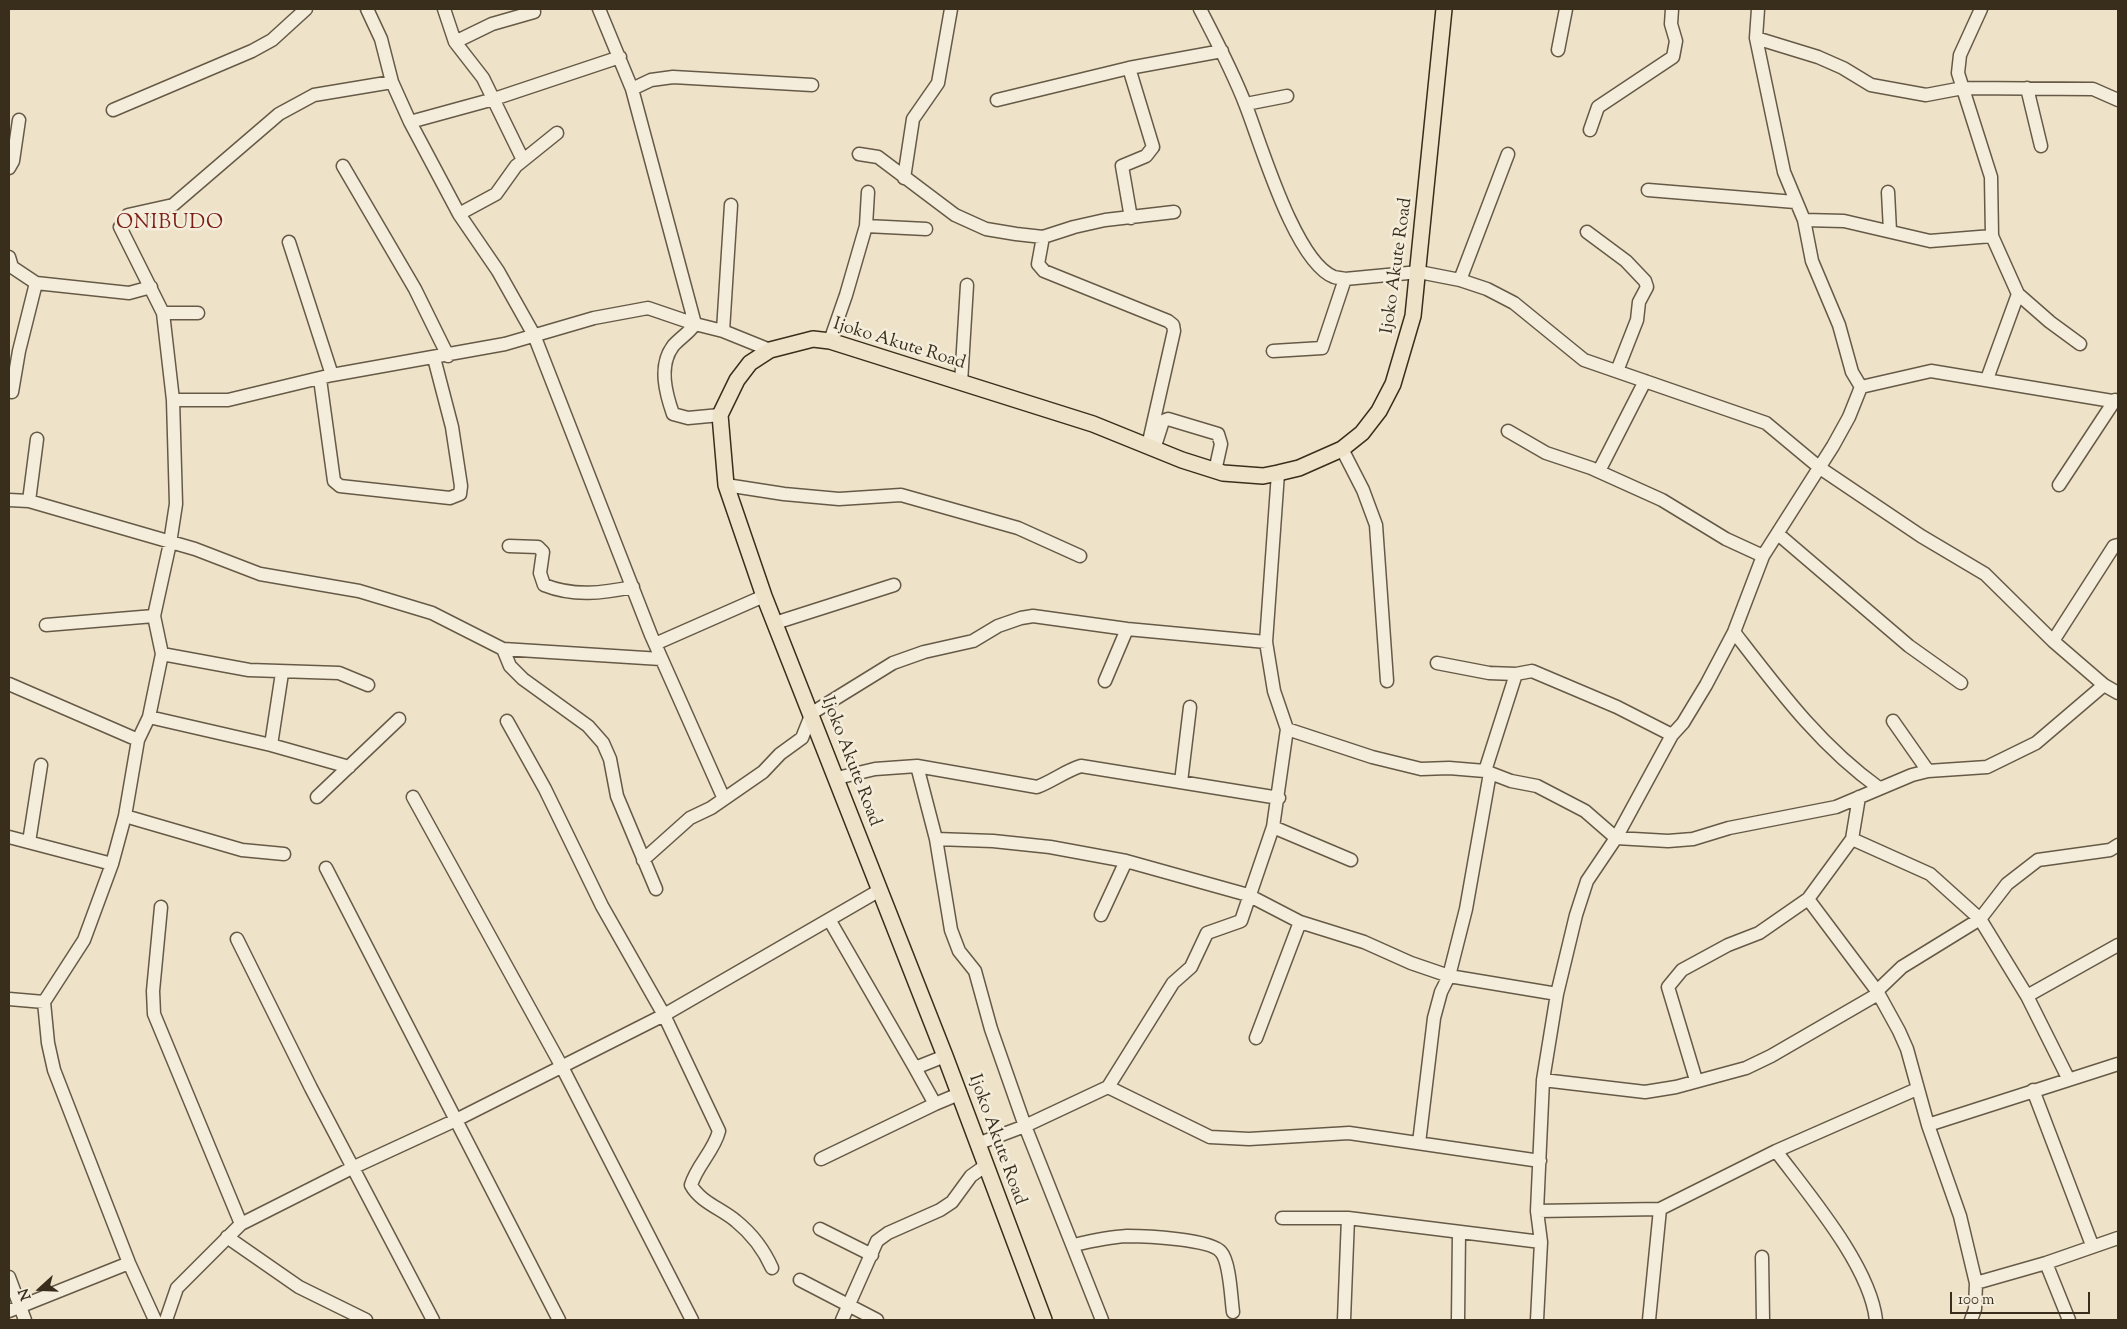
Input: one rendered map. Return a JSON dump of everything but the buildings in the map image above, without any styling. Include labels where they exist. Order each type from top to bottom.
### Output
[{"type":"main road","name":"Ijoko Akute Road","points":[[1044,1320],[945,1056],[812,713],[764,596],[726,485],[722,456],[720,415],[750,363],[770,350],[812,339],[830,341],[1084,421],[1214,471],[1248,476],[1278,473],[1305,466],[1342,449],[1362,432],[1379,411],[1393,384],[1413,316],[1419,272],[1444,9]]},
{"type":"street","points":[[113,110],[252,52],[272,40],[306,9]]},
{"type":"street","points":[[367,9],[381,39],[392,82],[410,122],[459,214],[498,271],[534,336],[661,659],[724,799]]},
{"type":"street","points":[[444,9],[455,42],[478,70],[523,160]]},
{"type":"street","points":[[599,9],[632,89],[695,324],[688,334],[673,347],[665,366],[665,390],[672,414],[688,418],[720,415]]},
{"type":"street","points":[[904,178],[913,119],[938,83],[951,9]]},
{"type":"street","points":[[1200,9],[1246,104],[1288,217],[1313,259],[1322,269],[1333,277],[1345,279],[1419,272],[1460,280],[1486,289],[1514,304],[1584,360],[1766,423],[1820,468],[1921,536],[1984,574],[2054,641],[2104,685],[2118,693]]},
{"type":"street","points":[[1558,50],[1566,9]]},
{"type":"street","points":[[1590,130],[1598,107],[1673,57],[1676,41],[1671,24],[1672,9]]},
{"type":"street","points":[[1758,9],[1756,38],[1784,172],[1804,220],[1812,261],[1839,325],[1852,372],[1861,387]]},
{"type":"street","points":[[1981,9],[1960,55],[1958,73],[1991,177],[1992,236],[2018,294],[2050,322],[2080,344]]},
{"type":"street","points":[[455,42],[492,24],[534,12]]},
{"type":"street","points":[[1756,38],[1818,57],[1871,85],[1926,95],[1963,88],[2093,89],[2118,100]]},
{"type":"street","points":[[997,100],[1128,68],[1222,52]]},
{"type":"street","points":[[410,122],[494,99],[620,57]]},
{"type":"street","points":[[1128,68],[1153,147],[1146,156],[1122,166],[1131,218]]},
{"type":"street","points":[[632,89],[651,80],[672,77],[812,85]]},
{"type":"street","points":[[154,1320],[129,1263],[54,1070],[48,1043],[44,1002],[84,940],[112,864],[126,816],[138,740],[148,717],[162,654],[154,616],[170,543],[176,504],[172,400],[163,313],[120,227],[128,215],[173,205],[266,128],[279,114],[314,95],[392,82]]},
{"type":"street","points":[[2027,88],[2041,146]]},
{"type":"street","points":[[1246,104],[1287,96]]},
{"type":"street","points":[[9,168],[13,162],[19,120]]},
{"type":"street","points":[[459,214],[496,194],[523,160],[557,134]]},
{"type":"street","points":[[858,154],[878,157],[955,215],[986,229],[1043,237],[1074,226],[1174,212]]},
{"type":"street","points":[[1460,280],[1508,154]]},
{"type":"street","points":[[343,166],[415,290],[448,356]]},
{"type":"street","points":[[1648,190],[1796,202]]},
{"type":"street","points":[[830,341],[846,295],[866,226],[868,192]]},
{"type":"street","points":[[1888,192],[1890,231]]},
{"type":"street","points":[[723,331],[731,205]]},
{"type":"street","points":[[1804,220],[1844,221],[1930,241],[1992,236]]},
{"type":"street","points":[[866,226],[926,229]]},
{"type":"street","points":[[1587,232],[1626,261],[1646,280],[1647,287],[1639,302],[1637,320],[1618,371]]},
{"type":"street","points":[[1043,237],[1038,264],[1044,272],[1173,325],[1174,331],[1151,447]]},
{"type":"street","points":[[289,242],[326,377],[334,481],[340,486],[450,498],[460,494],[461,486],[452,427],[434,358]]},
{"type":"street","points":[[10,265],[36,283],[129,293],[150,287]]},
{"type":"street","points":[[1273,351],[1322,348],[1345,279]]},
{"type":"street","points":[[12,392],[19,351],[36,283]]},
{"type":"street","points":[[961,383],[967,285]]},
{"type":"street","points":[[1987,379],[2018,294]]},
{"type":"street","points":[[172,400],[228,400],[326,377],[448,356],[534,336],[594,318],[648,308],[695,324],[723,331],[770,350]]},
{"type":"street","points":[[163,313],[198,313]]},
{"type":"street","points":[[1861,387],[1931,371],[1987,379],[2024,388],[2117,401],[2059,486]]},
{"type":"street","points":[[1599,471],[1645,381]]},
{"type":"street","points":[[1537,1320],[1541,1242],[1537,1211],[1543,1080],[1556,994],[1576,915],[1587,881],[1616,838],[1672,735],[1683,723],[1706,685],[1734,632],[1763,556],[1820,468],[1849,417],[1861,387]]},
{"type":"street","points":[[1151,447],[1163,421],[1168,418],[1218,434],[1221,444],[1214,471]]},
{"type":"street","points":[[1508,431],[1546,453],[1599,471],[1662,500],[1726,539],[1763,556]]},
{"type":"street","points":[[29,501],[37,439]]},
{"type":"street","points":[[1342,449],[1363,490],[1376,525],[1387,681]]},
{"type":"street","points":[[977,1144],[1025,1126],[1108,1087],[1173,983],[1191,967],[1207,933],[1241,921],[1248,894],[1273,827],[1287,728],[1274,691],[1266,642],[1278,473]]},
{"type":"street","points":[[726,485],[784,494],[839,499],[901,495],[1018,528],[1080,556]]},
{"type":"street","points":[[9,500],[29,501],[194,549],[233,566],[260,574],[359,591],[432,613],[503,649],[661,659]]},
{"type":"street","points":[[1778,534],[1909,646],[1961,683]]},
{"type":"street","points":[[2054,641],[2114,546],[2118,545]]},
{"type":"street","points":[[509,546],[538,547],[543,552],[540,573],[544,585],[556,590],[596,594],[633,587]]},
{"type":"street","points":[[775,622],[894,585]]},
{"type":"street","points":[[655,644],[764,596]]},
{"type":"street","points":[[46,626],[154,616]]},
{"type":"street","points":[[643,860],[690,818],[724,799],[763,772],[780,754],[802,738],[812,713],[893,663],[924,652],[973,641],[998,626],[1033,616],[1127,629],[1266,642]]},
{"type":"street","points":[[1105,681],[1127,629]]},
{"type":"street","points":[[1734,632],[1792,707],[1822,740],[1855,771],[1879,788]]},
{"type":"street","points":[[503,649],[510,666],[523,679],[588,726],[603,743],[610,759],[617,796],[656,889]]},
{"type":"street","points":[[162,654],[249,670],[282,673],[339,673],[368,685]]},
{"type":"street","points":[[1437,663],[1490,673],[1516,674],[1532,671],[1617,706],[1672,735]]},
{"type":"street","points":[[271,745],[282,673]]},
{"type":"street","points":[[1420,1142],[1434,1018],[1441,992],[1449,976],[1466,909],[1487,772],[1502,724],[1506,701],[1516,674]]},
{"type":"street","points":[[9,684],[138,740]]},
{"type":"street","points":[[1287,728],[1372,757],[1421,769],[1449,768],[1487,772],[1537,786],[1585,811],[1616,838],[1668,841],[1693,839],[1729,828],[1836,807],[1879,788],[1928,771],[1988,768],[2036,743],[2104,685]]},
{"type":"street","points":[[1181,782],[1190,707]]},
{"type":"street","points":[[148,717],[271,745],[349,767]]},
{"type":"street","points":[[317,797],[399,719]]},
{"type":"street","points":[[507,721],[545,789],[602,906],[664,1014],[719,1131],[713,1148],[694,1174],[691,1184],[695,1193],[732,1218],[748,1233],[764,1250],[772,1268]]},
{"type":"street","points":[[1893,721],[1928,771]]},
{"type":"street","points":[[30,842],[41,765]]},
{"type":"street","points":[[837,778],[875,770],[918,766],[1037,787],[1051,782],[1065,771],[1081,766],[1278,798]]},
{"type":"street","points":[[918,766],[936,839],[950,930],[959,951],[974,971],[991,1029],[1025,1126],[1074,1245],[1102,1320]]},
{"type":"street","points":[[413,797],[562,1067],[692,1320]]},
{"type":"street","points":[[1696,1080],[1668,987],[1682,970],[1728,945],[1759,933],[1808,899],[1852,839],[1859,797]]},
{"type":"street","points":[[126,816],[242,850],[284,854]]},
{"type":"street","points":[[1273,827],[1351,860]]},
{"type":"street","points":[[9,837],[112,864]]},
{"type":"street","points":[[936,839],[1050,847],[1126,861],[1248,894],[1300,922],[1364,942],[1411,963],[1449,976],[1556,994]]},
{"type":"street","points":[[1852,839],[1930,874],[1980,919],[2027,996],[2068,1078]]},
{"type":"street","points":[[1543,1080],[1645,1092],[1676,1087],[1696,1080],[1746,1068],[1771,1056],[1877,992],[1902,967],[1980,919],[2007,884],[2038,860],[2110,850],[2118,845]]},
{"type":"street","points":[[1101,915],[1126,861]]},
{"type":"street","points":[[326,868],[559,1320]]},
{"type":"street","points":[[166,1320],[177,1288],[241,1224],[352,1168],[456,1120],[664,1014],[830,921],[880,890]]},
{"type":"street","points":[[1808,899],[1877,992],[1899,1031],[1928,1125],[1960,1216],[1976,1284],[1975,1310],[1972,1320]]},
{"type":"street","points":[[161,907],[152,991],[154,1014],[241,1224]]},
{"type":"street","points":[[830,921],[935,1104]]},
{"type":"street","points":[[1256,1038],[1300,922]]},
{"type":"street","points":[[237,939],[352,1168],[433,1320]]},
{"type":"street","points":[[2027,996],[2118,945]]},
{"type":"street","points":[[9,999],[44,1002]]},
{"type":"street","points":[[915,1068],[945,1056]]},
{"type":"street","points":[[1928,1125],[2068,1078],[2118,1064]]},
{"type":"street","points":[[1108,1087],[1210,1136],[1248,1139],[1349,1133],[1420,1142],[1540,1162]]},
{"type":"street","points":[[1537,1211],[1660,1209],[1776,1151],[1917,1089]]},
{"type":"street","points":[[2033,1090],[2092,1245]]},
{"type":"street","points":[[821,1159],[959,1094]]},
{"type":"street","points":[[1776,1151],[1847,1248],[1875,1306],[1876,1320]]},
{"type":"street","points":[[842,1320],[877,1241],[888,1233],[940,1210],[952,1202],[971,1176],[985,1166]]},
{"type":"street","points":[[1649,1320],[1660,1209]]},
{"type":"street","points":[[1282,1218],[1348,1218],[1541,1242]]},
{"type":"street","points":[[1344,1320],[1348,1218]]},
{"type":"street","points":[[820,1229],[872,1255]]},
{"type":"street","points":[[1458,1320],[1459,1232]]},
{"type":"street","points":[[227,1236],[299,1287],[366,1320]]},
{"type":"street","points":[[1074,1245],[1127,1236],[1171,1239],[1214,1246],[1222,1252],[1226,1260],[1233,1312]]},
{"type":"street","points":[[1976,1284],[2046,1263],[2092,1245],[2118,1238]]},
{"type":"street","points":[[1762,1257],[1763,1320]]},
{"type":"street","points":[[14,1309],[129,1263]]},
{"type":"street","points":[[2046,1263],[2069,1320]]},
{"type":"street","points":[[9,1277],[14,1309],[25,1320]]},
{"type":"street","points":[[800,1280],[877,1320]]},
{"type":"district","name":"ONIBUDO","points":[[170,225]]}]
